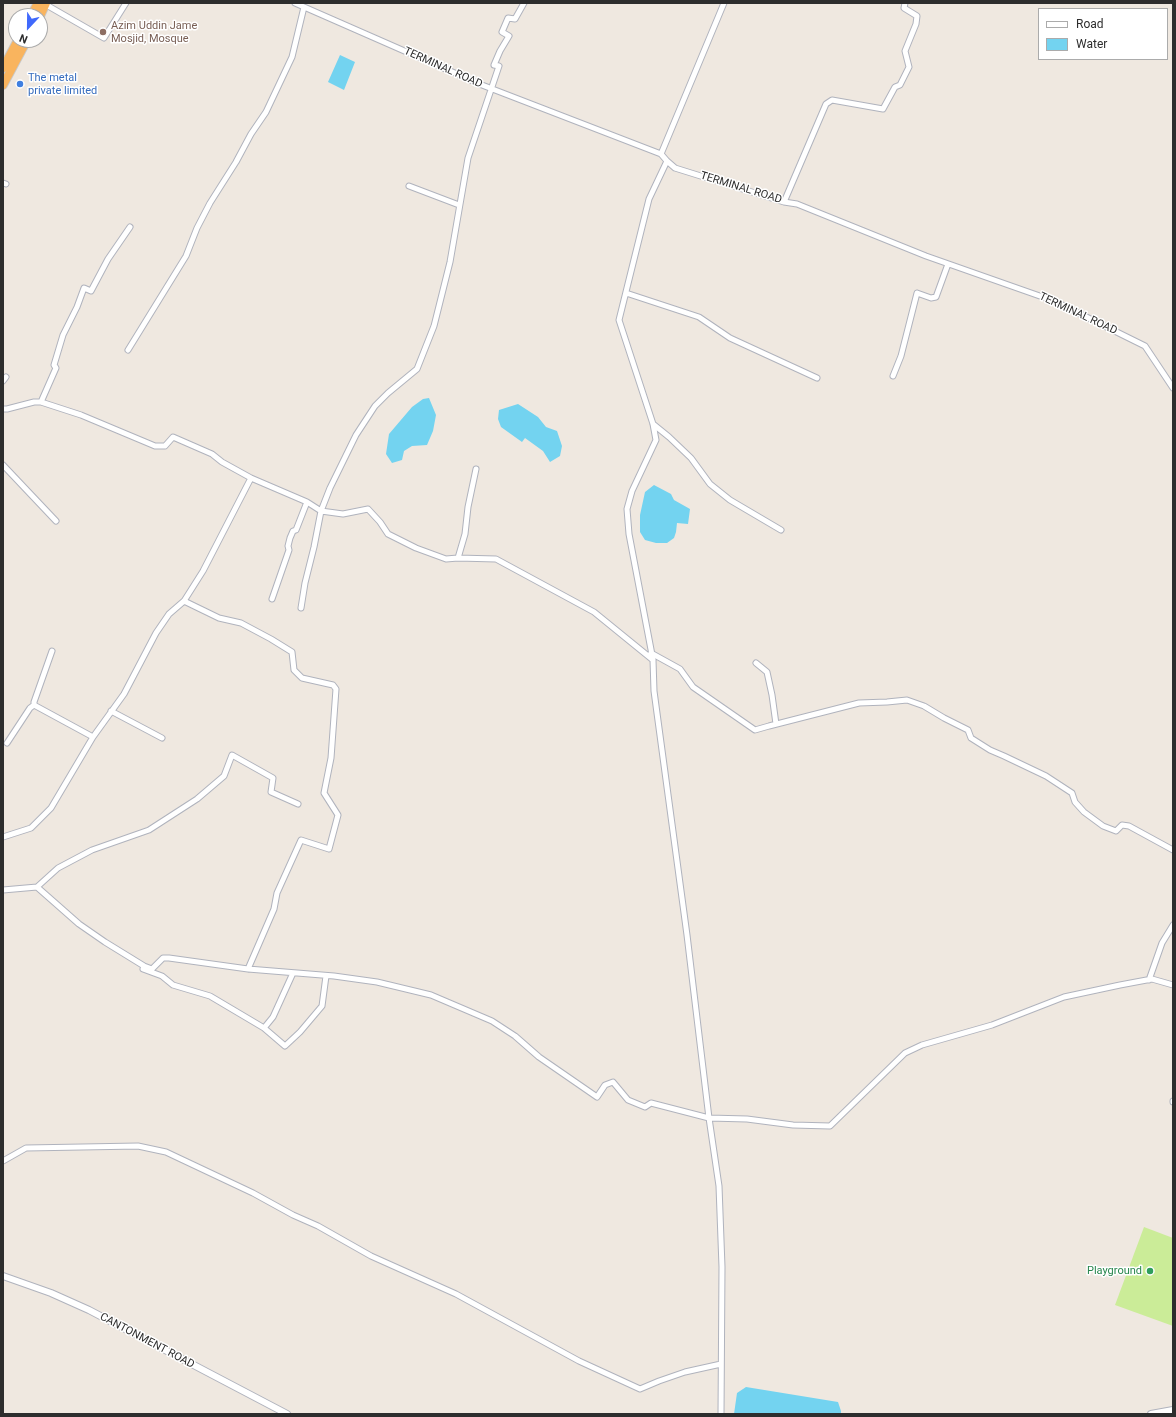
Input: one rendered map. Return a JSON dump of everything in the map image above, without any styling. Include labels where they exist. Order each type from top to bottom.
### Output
[{"type":"highway","points":[[3,68],[14,48]]},
{"type":"highway","points":[[3,85],[23,48]]},
{"type":"street","points":[[43,3],[104,38],[126,3]]},
{"type":"street","name":"TERMINAL ROAD","points":[[295,3],[490,89],[661,154],[675,168],[784,202],[797,204],[948,264],[1054,301],[1145,346],[1173,388]]},
{"type":"street","points":[[301,608],[321,511],[330,488],[350,447],[375,406],[417,369],[434,326],[450,262],[468,158],[499,66],[494,65],[509,36],[502,32],[508,18],[515,19],[524,3]]},
{"type":"street","points":[[661,154],[724,3]]},
{"type":"street","points":[[784,202],[826,104],[832,100],[883,109],[895,87],[900,85],[909,68],[905,51],[916,24],[917,16],[904,8],[905,3]]},
{"type":"street","points":[[128,350],[186,256],[197,228],[210,203],[236,162],[251,134],[266,112],[292,57],[304,7]]},
{"type":"street","points":[[667,161],[649,199],[619,320],[653,424],[656,440],[632,491],[627,509],[629,534],[653,660],[654,692],[705,1070],[709,1118],[719,1186],[722,1267],[721,1414]]},
{"type":"street","points":[[410,186],[459,206]]},
{"type":"street","points":[[41,402],[56,368],[54,365],[63,335],[77,307],[84,288],[92,291],[108,259],[130,228]]},
{"type":"street","points":[[893,376],[901,356],[917,293],[931,298],[936,297],[948,264]]},
{"type":"street","points":[[626,293],[699,317],[730,338],[817,378]]},
{"type":"street","points":[[3,409],[34,402],[41,402],[81,415],[154,446],[164,446],[173,437],[212,454],[222,462],[250,478],[307,502],[321,511],[343,514],[368,509],[380,522],[388,534],[416,548],[446,560],[458,558],[496,559],[594,612],[653,660]]},
{"type":"street","points":[[653,424],[691,458],[710,484],[730,500],[781,530]]},
{"type":"street","points":[[3,465],[56,520]]},
{"type":"street","points":[[458,558],[465,534],[468,507],[476,469]]},
{"type":"street","points":[[3,838],[31,828],[51,808],[93,736],[124,694],[146,651],[169,614],[184,600],[203,571],[250,478]]},
{"type":"street","points":[[272,600],[289,550],[288,546],[290,538],[293,531],[296,530],[307,502]]},
{"type":"street","points":[[184,600],[219,618],[241,623],[271,639],[292,652],[294,670],[302,678],[333,685],[336,689],[332,758],[324,793],[338,814],[329,849],[300,840],[277,893],[274,910],[248,969]]},
{"type":"street","points":[[7,743],[30,708],[34,705],[52,652]]},
{"type":"street","points":[[651,653],[680,669],[693,687],[755,730],[859,703],[907,700],[924,706],[968,730],[971,738],[990,750],[1046,776],[1072,793],[1075,802],[1084,812],[1103,826],[1116,831],[1122,825],[1129,826],[1173,850]]},
{"type":"street","points":[[756,662],[767,672],[776,724]]},
{"type":"street","points":[[34,705],[93,736]]},
{"type":"street","points":[[111,711],[162,738]]},
{"type":"street","points":[[3,890],[37,887],[58,868],[92,850],[149,830],[198,799],[224,776],[232,755],[273,778],[271,792],[298,804]]},
{"type":"street","points":[[37,887],[79,924],[105,942],[144,966],[152,969],[163,958],[169,958],[248,969],[377,982],[431,995],[492,1021],[515,1036],[539,1056],[596,1097],[605,1085],[613,1082],[628,1100],[645,1107],[651,1104],[709,1118],[748,1119],[793,1125],[830,1126],[905,1053],[922,1046],[992,1025],[1064,997],[1152,979],[1173,985]]},
{"type":"street","points":[[1149,980],[1162,943],[1173,925]]},
{"type":"street","points":[[144,966],[143,969],[162,976],[173,985],[210,996],[264,1028],[284,1046],[300,1032],[322,1006],[326,976]]},
{"type":"street","points":[[264,1028],[273,1017],[293,973]]},
{"type":"street","points":[[3,1161],[26,1148],[138,1146],[166,1152],[253,1193],[293,1215],[318,1226],[371,1256],[456,1294],[573,1357],[640,1389],[685,1372],[721,1364]]},
{"type":"street","name":"CANTONMENT ROAD","points":[[3,1276],[51,1293],[89,1310],[288,1414]]},
{"type":"street","points":[[1151,1414],[1173,1410]]},
{"type":"green space","name":"Playground","points":[[1144,1227],[1173,1238],[1173,1326],[1115,1305]]},
{"type":"water","points":[[340,55],[355,62],[344,90],[328,82]]},
{"type":"water","points":[[429,398],[436,415],[433,431],[427,445],[412,446],[404,451],[402,460],[392,463],[386,454],[389,434],[412,407],[423,399]]},
{"type":"water","points":[[518,404],[538,417],[546,427],[557,431],[562,446],[560,456],[550,462],[543,451],[525,438],[522,442],[501,427],[498,419],[499,410]]},
{"type":"water","points":[[654,485],[671,494],[674,500],[690,509],[688,524],[677,523],[674,538],[667,543],[656,543],[645,540],[640,532],[640,515],[645,492]]},
{"type":"water","points":[[746,1387],[838,1402],[841,1414],[734,1414],[737,1393]]},
{"type":"place","name":"Azim Uddin Jame Mosjid, Mosque","points":[[103,32]]},
{"type":"place","name":"The metal private limited","points":[[20,84]]},
{"type":"place","name":"Playground","points":[[1150,1271]]}]
